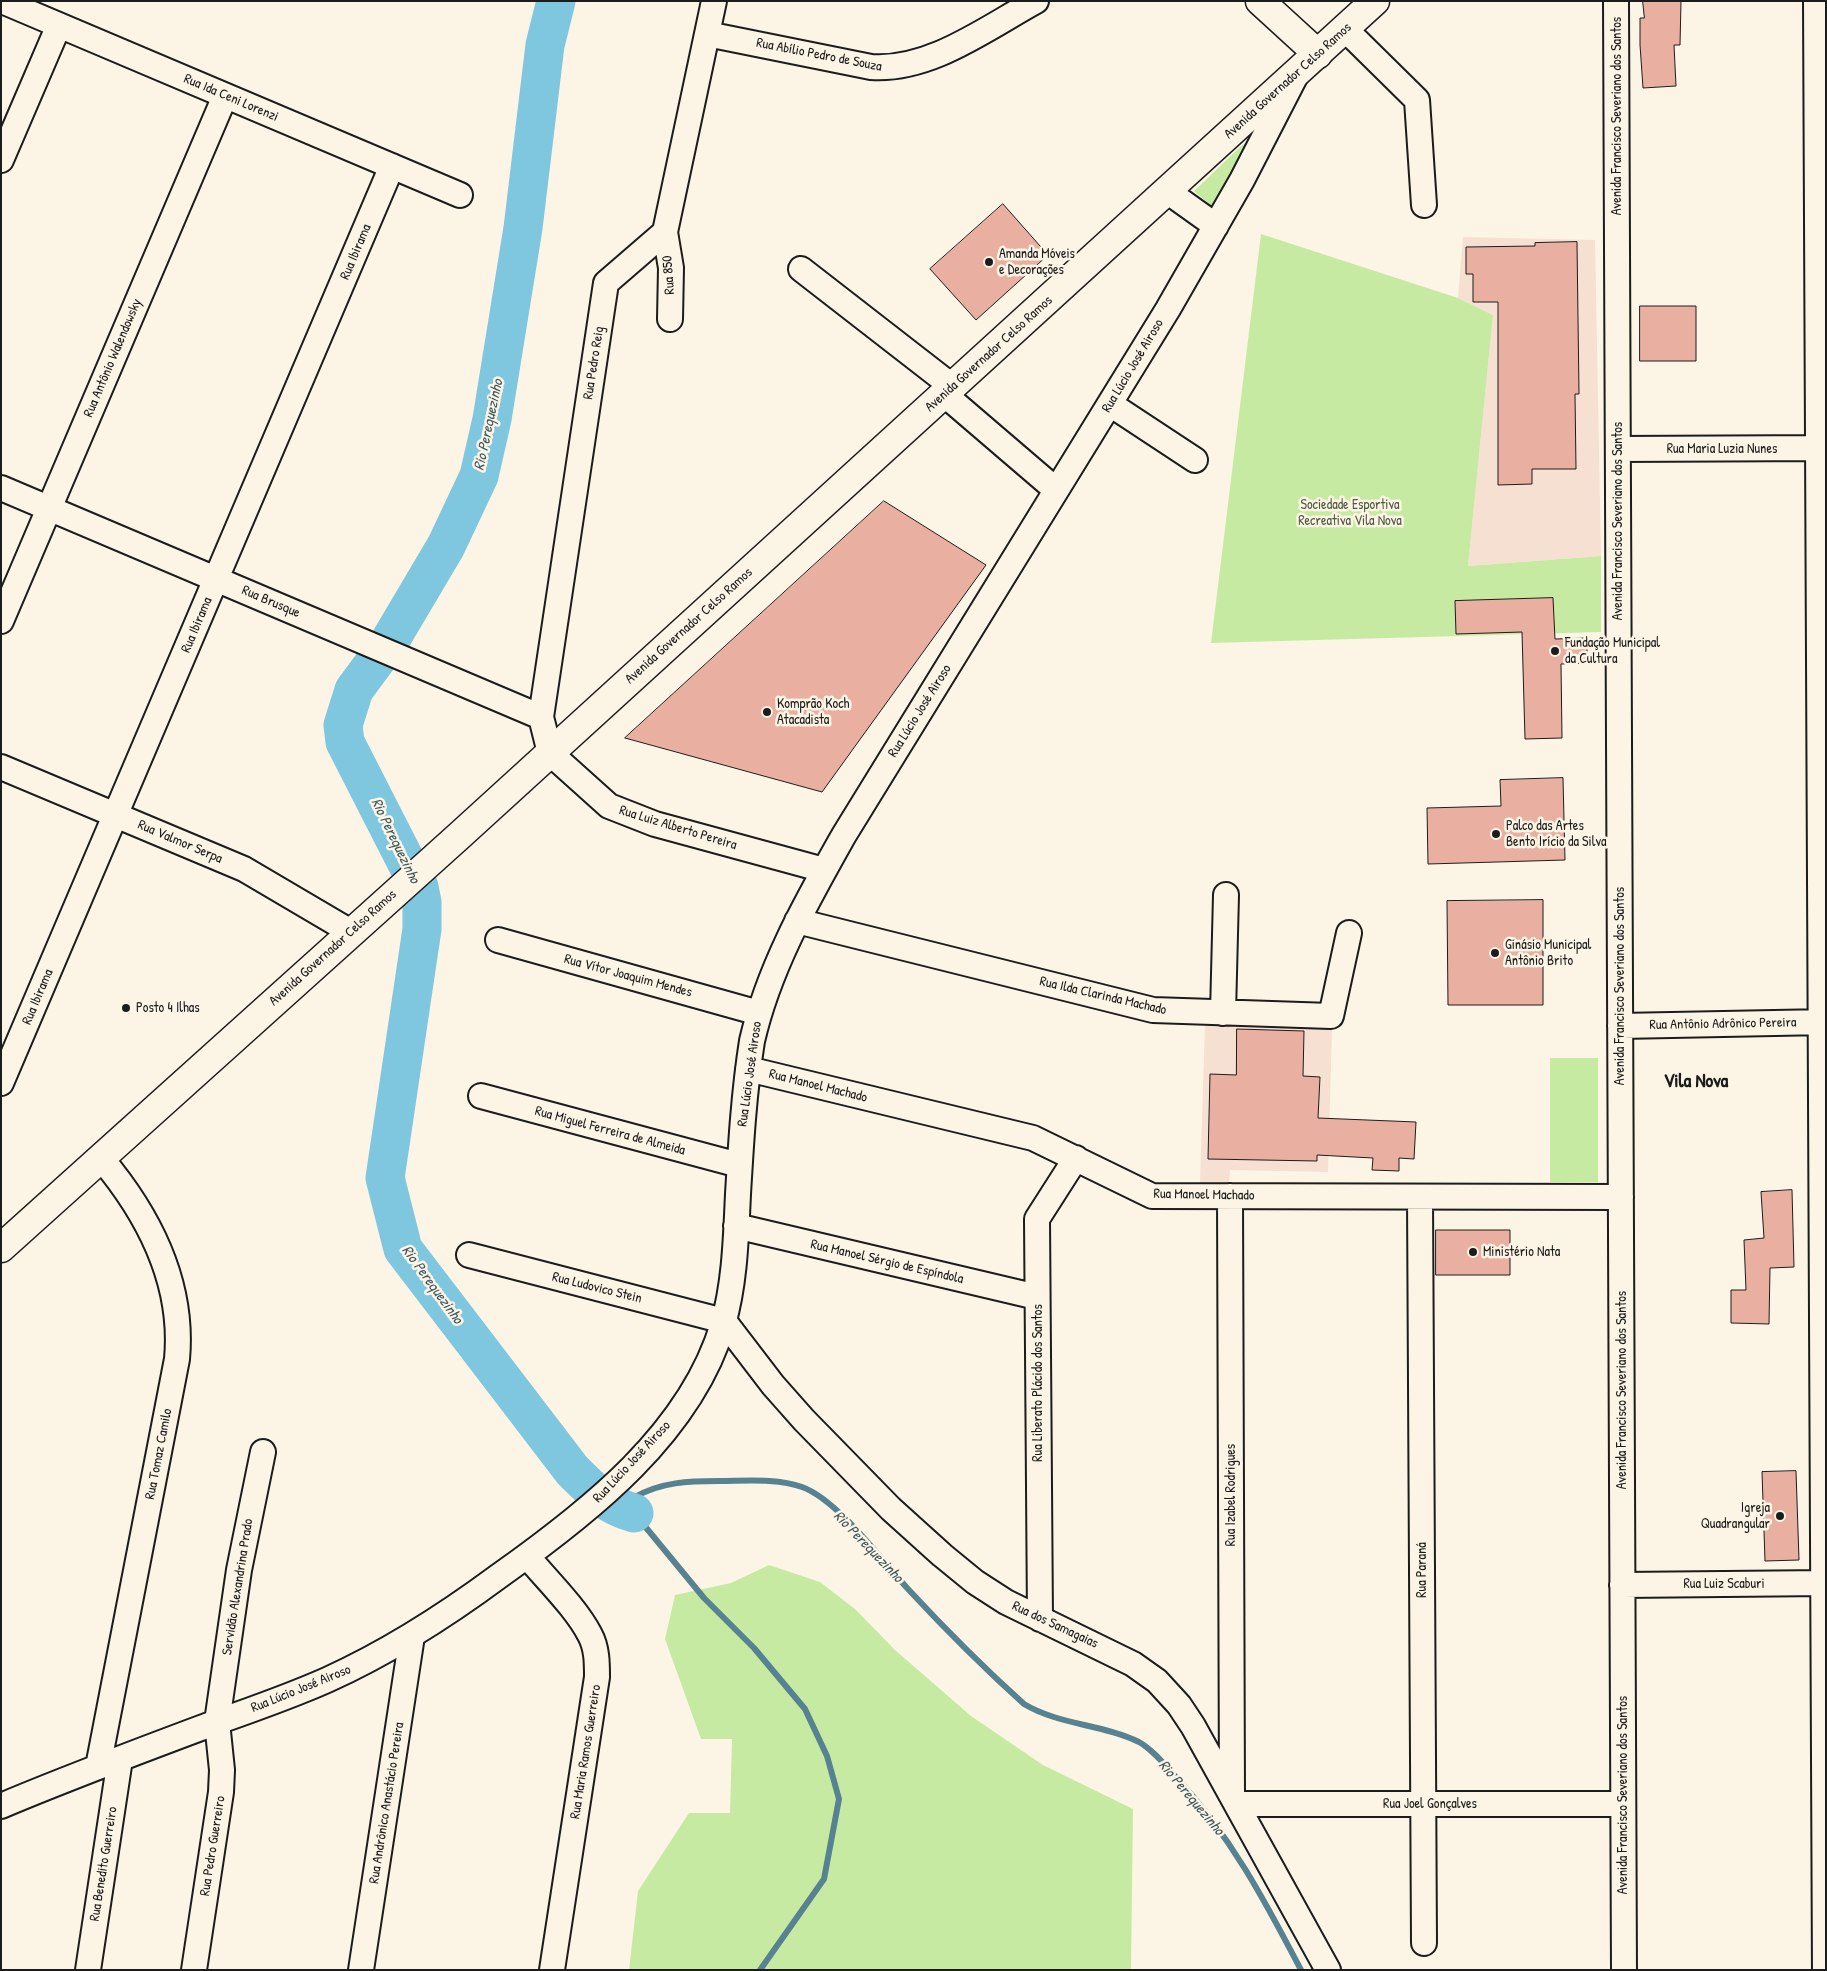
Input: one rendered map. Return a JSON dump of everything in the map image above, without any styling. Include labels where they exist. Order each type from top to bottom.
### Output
[{"type":"main road","points":[[1260,1],[1318,54]]},
{"type":"main road","name":"Avenida Governador Celso Ramos","points":[[1,1248],[383,903],[460,836],[1375,1]]},
{"type":"street","name":"Rua Ida Ceni Lorenzi","points":[[2,1],[460,195]]},
{"type":"street","points":[[665,232],[714,1]]},
{"type":"street","name":"Rua Abílio Pedro de Souza","points":[[708,34],[871,67],[891,68],[926,60],[1036,1]]},
{"type":"street","name":"Avenida Francisco Severiano dos Santos","points":[[1616,1],[1624,1970]]},
{"type":"street","points":[[1816,1],[1822,448],[1825,1970]]},
{"type":"street","points":[[1,160],[59,25]]},
{"type":"street","points":[[1345,29],[1417,100],[1424,205]]},
{"type":"street","name":"Rua Lúcio José Airoso","points":[[1,1806],[327,1680],[412,1636],[527,1556],[615,1486],[684,1403],[713,1353],[724,1321],[736,1226],[739,1166],[748,1069],[759,1013],[797,921],[824,870],[1110,404],[1216,226],[1271,126],[1297,73]]},
{"type":"street","name":"Rua Antônio Walendowsky","points":[[1,621],[225,96]]},
{"type":"street","name":"Rua Ibirama","points":[[1,1083],[392,166]]},
{"type":"street","points":[[1167,192],[1216,226]]},
{"type":"street","name":"Rua 850","points":[[665,232],[670,268],[670,319]]},
{"type":"street","name":"Rua Pedro Reig","points":[[550,753],[541,717],[606,283],[665,232]]},
{"type":"street","points":[[801,269],[948,391],[1056,490]]},
{"type":"street","points":[[1110,404],[1195,460]]},
{"type":"street","name":"Rua Maria Luzia Nunes","points":[[1618,449],[1822,448]]},
{"type":"street","name":"Rua Brusque","points":[[1,488],[541,717]]},
{"type":"street","name":"Rua Luiz Alberto Pereira","points":[[550,753],[597,797],[609,806],[630,816],[824,870]]},
{"type":"street","name":"Rua Valmor Serpa","points":[[1,766],[244,869],[351,932]]},
{"type":"street","points":[[1223,1013],[1226,894]]},
{"type":"street","name":"Rua Ilda Clarinda Machado","points":[[797,921],[1153,1010],[1331,1016],[1349,933]]},
{"type":"street","name":"Rua Vítor Joaquim Mendes","points":[[498,940],[759,1013]]},
{"type":"street","name":"Rua Antônio Adrônico Pereira","points":[[1620,1026],[1823,1022]]},
{"type":"street","name":"Rua Manoel Machado","points":[[748,1069],[1033,1138],[1152,1196],[1621,1197]]},
{"type":"street","name":"Rua Miguel Ferreira de Almeida","points":[[481,1096],[739,1166]]},
{"type":"street","name":"Rua Tomaz Camilo","points":[[101,1158],[144,1218],[157,1243],[176,1305],[180,1332],[176,1368],[109,1763]]},
{"type":"street","name":"Rua Liberato Plácido dos Santos","points":[[1040,1619],[1037,1219],[1076,1158]]},
{"type":"street","name":"Rua Izabel Rodrigues","points":[[1230,1196],[1234,1799]]},
{"type":"street","name":"Rua Paraná","points":[[1420,1197],[1424,1943]]},
{"type":"street","name":"Rua Manoel Sérgio de Espíndola","points":[[736,1226],[1037,1297]]},
{"type":"street","name":"Rua Ludovico Stein","points":[[469,1255],[724,1321]]},
{"type":"street","name":"Rua dos Samagaias","points":[[724,1321],[804,1420],[891,1509],[942,1555],[975,1582],[1006,1602],[1116,1655],[1157,1682],[1179,1705],[1193,1726],[1328,1970]]},
{"type":"street","name":"Servidão Alexandrina Prado","points":[[217,1722],[241,1562],[263,1452]]},
{"type":"street","name":"Rua Maria Ramos Guerreiro","points":[[527,1556],[591,1636],[597,1657],[597,1677],[552,1970]]},
{"type":"street","name":"Rua Luiz Scaburi","points":[[1622,1585],[1825,1583]]},
{"type":"street","name":"Rua Andrônico Anastácio Pereira","points":[[361,1970],[412,1636]]},
{"type":"street","name":"Rua Pedro Guerreiro","points":[[194,1970],[221,1792],[222,1770],[217,1722]]},
{"type":"street","name":"Rua Benedito Guerreiro","points":[[88,1970],[109,1763]]},
{"type":"street","name":"Rua Joel Gonçalves","points":[[1234,1799],[1424,1804],[1623,1804]]},
{"type":"shaded area","points":[[1463,237],[1595,240],[1601,556],[1468,566],[1493,315],[1458,298]]},
{"type":"shaded area","points":[[1205,1025],[1332,1029],[1328,1172],[1230,1170],[1229,1183],[1200,1183]]},
{"type":"green space","points":[[1252,139],[1214,208],[1194,191],[1241,146]]},
{"type":"green space","name":"Sociedade Esportiva Recreativa Vila Nova","points":[[1261,234],[1458,298],[1493,315],[1468,566],[1601,556],[1601,632],[1211,643]]},
{"type":"green space","points":[[1550,1058],[1598,1058],[1598,1182],[1550,1182]]},
{"type":"green space","points":[[769,1565],[820,1582],[855,1609],[895,1650],[971,1716],[1043,1765],[1133,1809],[1131,1970],[629,1970],[638,1891],[689,1813],[730,1813],[732,1739],[701,1739],[665,1639],[675,1595],[731,1583]]},
{"type":"building","points":[[1643,1],[1681,1],[1680,45],[1674,45],[1676,86],[1643,88],[1640,18],[1644,18]]},
{"type":"building","name":"Amanda Móveis e Decorações","points":[[1003,204],[1048,255],[976,320],[930,269]]},
{"type":"building","points":[[1577,242],[1579,394],[1575,394],[1576,469],[1532,469],[1532,484],[1498,485],[1498,302],[1473,302],[1473,274],[1466,274],[1466,247],[1535,246],[1535,243]]},
{"type":"building","points":[[1640,306],[1696,306],[1696,361],[1640,361]]},
{"type":"building","name":"Komprão Koch Atacadista","points":[[884,501],[986,565],[822,792],[625,738]]},
{"type":"building","points":[[1553,598],[1555,639],[1587,638],[1587,663],[1561,664],[1562,738],[1525,739],[1522,632],[1456,634],[1455,601]]},
{"type":"building","name":"Palco das Artes Bento Irício da Silva","points":[[1563,778],[1565,860],[1428,864],[1427,808],[1501,806],[1500,780]]},
{"type":"building","name":"Ginásio Municipal Antônio Brito","points":[[1543,900],[1543,1005],[1448,1005],[1447,901]]},
{"type":"building","points":[[1237,1029],[1304,1031],[1303,1076],[1320,1077],[1318,1118],[1416,1122],[1414,1159],[1399,1158],[1399,1171],[1372,1170],[1373,1158],[1317,1155],[1317,1161],[1208,1159],[1210,1074],[1236,1075]]},
{"type":"building","points":[[1792,1190],[1794,1267],[1770,1268],[1769,1324],[1731,1323],[1731,1290],[1746,1290],[1744,1240],[1764,1238],[1761,1192]]},
{"type":"building","name":"Ministério Nata","points":[[1436,1230],[1510,1230],[1510,1275],[1436,1275]]},
{"type":"building","name":"Igreja Quadrangular","points":[[1796,1471],[1799,1560],[1765,1561],[1762,1472]]},
{"type":"waterway","name":"Rio Perequezinho","points":[[556,1],[545,45],[523,228],[492,419],[479,476],[446,546],[388,644],[354,690],[343,725],[345,742],[419,887],[422,902],[422,929],[385,1178],[403,1249],[572,1470],[607,1501],[634,1513]]},
{"type":"waterway","name":"Rio Perequezinho","points":[[760,1970],[824,1879],[839,1799],[827,1756],[805,1709],[754,1648],[704,1598],[634,1513],[635,1497],[665,1485],[708,1481],[782,1482],[802,1487],[830,1504],[872,1547],[936,1619],[1024,1704],[1037,1711],[1066,1721],[1125,1736],[1149,1749],[1195,1798],[1213,1821],[1245,1869],[1301,1970]]},
{"type":"place","name":"Amanda Móveis e Decorações","points":[[989,262]]},
{"type":"place","name":"Fundação Municipal da Cultura","points":[[1555,651]]},
{"type":"place","name":"Komprão Koch Atacadista","points":[[767,712]]},
{"type":"place","name":"Palco das Artes Bento Irício da Silva","points":[[1496,834]]},
{"type":"place","name":"Ginásio Municipal Antônio Brito","points":[[1495,953]]},
{"type":"place","name":"Posto 4 Ilhas","points":[[126,1008]]},
{"type":"place","name":"Ministério Nata","points":[[1473,1252]]},
{"type":"place","name":"Igreja Quadrangular","points":[[1780,1516]]},
{"type":"district","name":"Vila Nova","points":[[1696,1082]]}]
